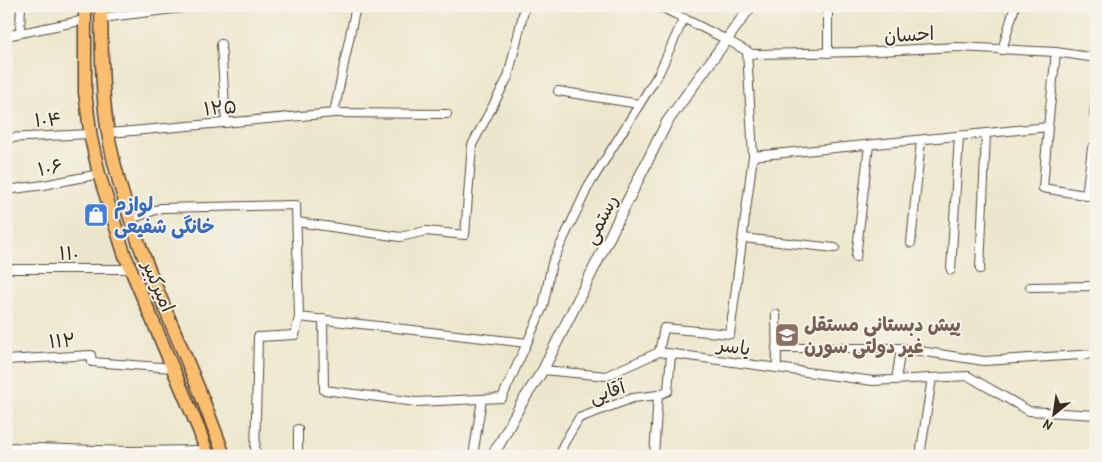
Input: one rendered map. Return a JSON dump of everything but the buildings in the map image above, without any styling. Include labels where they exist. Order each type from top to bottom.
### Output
[{"type":"main road","name":"امیرکبیر","points":[[85,6],[86,92],[90,134],[99,174],[131,269],[207,453]]},
{"type":"main road","name":"امیرکبیر","points":[[101,12],[103,93],[108,134],[118,175],[142,251],[214,425],[224,456]]},
{"type":"main road","points":[[167,354],[182,347]]},
{"type":"street","points":[[20,32],[21,6]]},
{"type":"street","points":[[101,12],[198,6]]},
{"type":"street","points":[[334,113],[356,6]]},
{"type":"street","points":[[297,222],[400,237],[426,231],[465,235],[472,145],[508,76],[525,6]]},
{"type":"street","name":"احسان","points":[[648,6],[663,7],[752,54],[958,48],[1056,52],[1096,58]]},
{"type":"street","name":"رستمی","points":[[492,456],[543,370],[668,122],[752,6]]},
{"type":"street","points":[[828,6],[828,53]]},
{"type":"street","points":[[1002,50],[1015,6]]},
{"type":"street","points":[[323,319],[324,390],[416,402],[502,398],[543,307],[552,263],[588,187],[659,73],[684,18]]},
{"type":"street","points":[[6,36],[85,20]]},
{"type":"street","points":[[221,44],[226,123]]},
{"type":"street","points":[[543,370],[606,376],[659,352],[664,328],[730,334],[753,156],[747,50]]},
{"type":"street","points":[[1056,52],[1043,188],[1096,197]]},
{"type":"street","points":[[558,91],[639,104]]},
{"type":"street","points":[[1094,114],[1096,95]]},
{"type":"street","name":"۱۲۵","points":[[108,134],[334,113],[447,114]]},
{"type":"street","points":[[753,156],[1048,127]]},
{"type":"street","points":[[980,268],[986,133]]},
{"type":"street","name":"۱۰۴","points":[[6,138],[90,134]]},
{"type":"street","points":[[951,270],[958,136]]},
{"type":"street","points":[[911,243],[921,140]]},
{"type":"street","points":[[856,258],[870,144]]},
{"type":"street","points":[[1086,196],[1092,148]]},
{"type":"street","name":"۱۰۶","points":[[6,190],[99,174]]},
{"type":"street","points":[[131,219],[161,208],[296,205],[299,317],[295,336],[258,337],[255,456]]},
{"type":"street","points":[[742,238],[835,248]]},
{"type":"street","name":"۱۱۰","points":[[6,269],[131,269]]},
{"type":"street","points":[[1030,287],[1096,286]]},
{"type":"street","points":[[776,314],[777,368]]},
{"type":"street","points":[[299,317],[527,343]]},
{"type":"street","points":[[776,348],[901,348],[984,361],[1096,354]]},
{"type":"street","points":[[896,380],[901,348]]},
{"type":"street","name":"یاسر","points":[[659,352],[872,381],[968,376],[1029,411],[1096,414]]},
{"type":"street","points":[[654,456],[658,396],[668,391],[670,354]]},
{"type":"street","name":"۱۱۲","points":[[6,360],[91,355],[92,362],[173,368]]},
{"type":"street","points":[[920,456],[932,378]]},
{"type":"street","name":"آقایی","points":[[561,456],[562,445],[579,418],[633,398],[658,396]]},
{"type":"street","points":[[473,456],[482,399]]},
{"type":"street","points":[[298,430],[298,456]]},
{"type":"street","points":[[6,447],[207,453]]},
{"type":"place","name":"لوازم خانگی شفیعی","points":[[96,215]]},
{"type":"place","name":"پیش دبستانی مستقل غیر دولتی سورن","points":[[787,335]]}]
